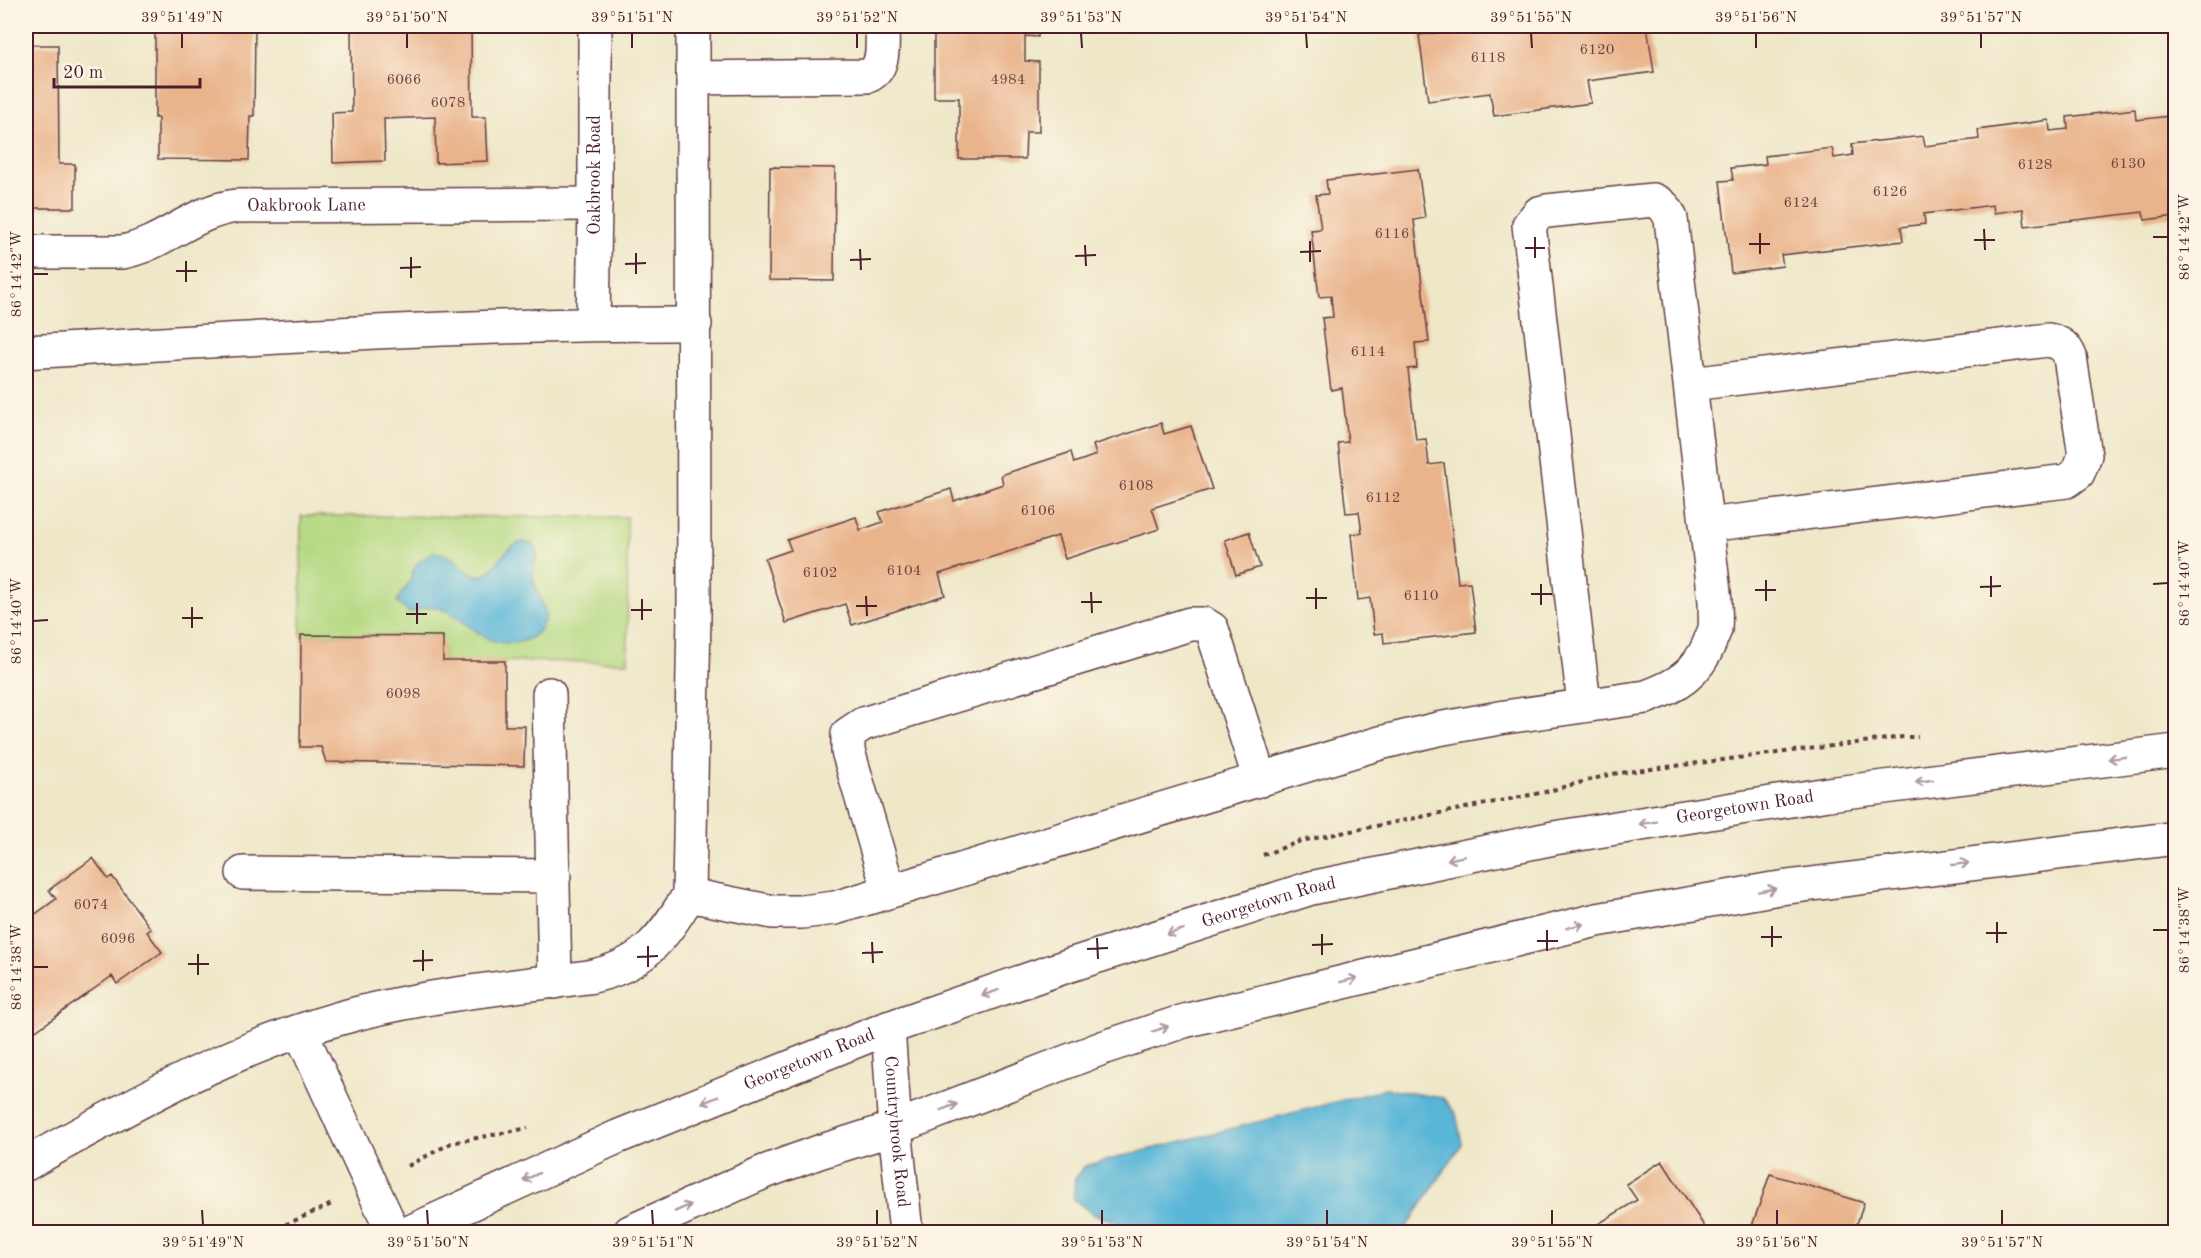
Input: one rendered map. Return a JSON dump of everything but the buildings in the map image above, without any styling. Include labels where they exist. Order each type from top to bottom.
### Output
[{"type":"street","name":"Oakbrook Road","points":[[592,323],[595,26]]},
{"type":"street","points":[[26,1164],[194,1073],[249,1049],[300,1031],[358,1013],[417,1000],[609,973],[650,950],[667,930],[689,895],[694,613],[693,26]]},
{"type":"street","points":[[693,78],[867,76],[875,73],[882,58],[882,26]]},
{"type":"street","points":[[689,895],[755,909],[787,913],[835,908],[1380,743],[1438,729],[1584,705],[1639,699],[1664,691],[1683,681],[1701,661],[1715,631],[1715,601],[1671,219],[1667,209],[1660,202],[1645,200],[1539,213],[1529,225],[1584,705]]},
{"type":"street","name":"Oakbrook Lane","points":[[26,252],[136,250],[198,216],[237,206],[595,204]]},
{"type":"street","points":[[26,352],[287,336],[592,323],[694,324]]},
{"type":"street","points":[[1690,384],[2036,341],[2055,341],[2066,348],[2070,357],[2085,455],[2078,473],[2067,480],[1707,525]]},
{"type":"street","points":[[889,891],[848,751],[848,734],[863,724],[1190,624],[1204,624],[1212,629],[1260,780]]},
{"type":"street","points":[[549,694],[555,982]]},
{"type":"street","name":"Georgetown Road","points":[[410,1233],[617,1137],[888,1028],[1070,965],[1311,888],[1554,838],[1828,794],[2175,751]]},
{"type":"street","points":[[630,1233],[764,1172],[895,1128],[1105,1047],[1184,1021],[1597,920],[1773,889],[2175,838]]},
{"type":"street","points":[[243,873],[554,876]]},
{"type":"street","name":"Countrybrook Road","points":[[888,1028],[906,1233]]},
{"type":"street","points":[[300,1031],[393,1233]]},
{"type":"green space","points":[[301,516],[627,517],[628,662],[443,661],[442,636],[301,635]]},
{"type":"water","points":[[522,542],[535,546],[537,550],[533,577],[545,615],[540,629],[528,639],[511,643],[497,642],[473,630],[442,609],[428,607],[409,613],[397,602],[419,562],[434,552],[448,556],[470,573],[480,576],[491,570],[513,546]]},
{"type":"water","points":[[1386,1089],[1443,1098],[1456,1114],[1462,1144],[1403,1232],[1145,1232],[1093,1214],[1073,1199],[1075,1178],[1085,1166]]}]
